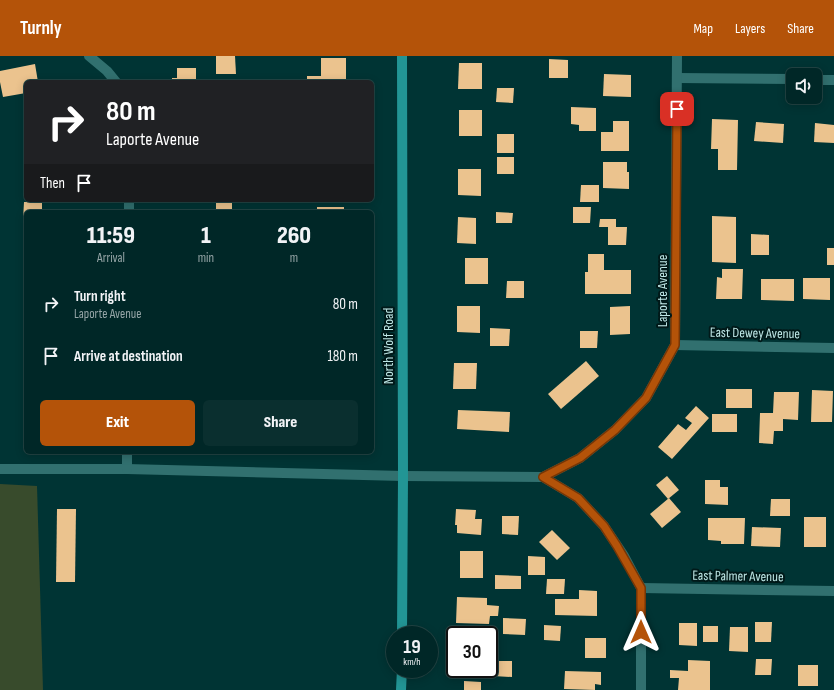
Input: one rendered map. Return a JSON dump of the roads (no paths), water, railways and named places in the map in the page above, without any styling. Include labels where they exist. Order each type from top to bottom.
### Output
[{"type":"main road","name":"North Wolf Road","points":[[402,56],[402,626]]},
{"type":"main road","points":[[402,678],[402,690]]},
{"type":"street","points":[[90,56],[107,71],[114,80]]},
{"type":"street","name":"Laporte Avenue","points":[[543,477],[580,458],[615,430],[646,398],[675,345],[677,56]]},
{"type":"street","points":[[677,78],[786,79]]},
{"type":"street","points":[[822,80],[834,80]]},
{"type":"street","name":"East Dewey Avenue","points":[[675,345],[834,348]]},
{"type":"street","points":[[127,454],[127,469]]},
{"type":"street","points":[[0,469],[127,469],[402,476],[543,477],[578,498],[604,526],[624,556],[641,588],[641,690]]},
{"type":"street","name":"East Palmer Avenue","points":[[641,588],[834,592]]}]
